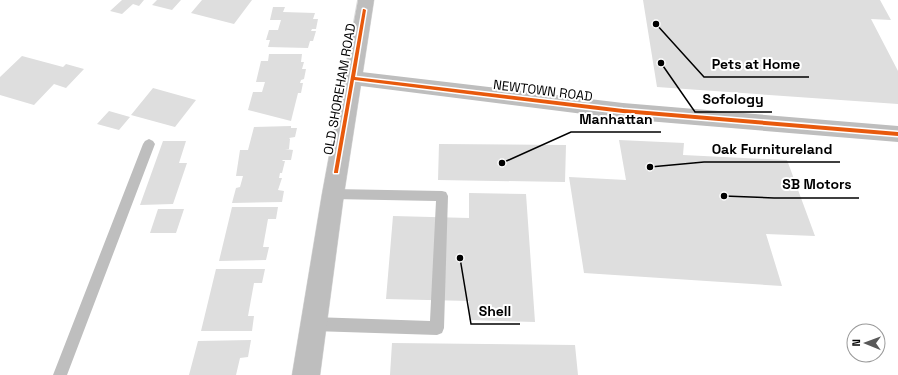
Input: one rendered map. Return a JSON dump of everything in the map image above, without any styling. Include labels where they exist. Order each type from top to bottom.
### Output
[{"type":"street","name":"OLD SHOREHAM ROAD","points":[[306,375],[333,194],[366,0]]},
{"type":"street","name":"NEWTOWN ROAD","points":[[353,78],[623,111],[898,134]]},
{"type":"lane","points":[[60,375],[149,144]]},
{"type":"lane","points":[[313,324],[437,328],[442,196],[333,194]]},
{"type":"building","points":[[122,0],[144,0],[139,6],[133,4],[122,14],[110,11]]},
{"type":"building","points":[[157,0],[181,0],[172,10],[152,5]]},
{"type":"building","points":[[202,0],[252,0],[234,24],[191,13]]},
{"type":"building","points":[[643,0],[880,0],[891,20],[871,19],[898,71],[898,104],[657,87]]},
{"type":"building","points":[[273,7],[285,7],[283,12],[315,13],[313,19],[318,19],[316,29],[312,29],[311,31],[316,31],[313,41],[310,41],[308,48],[268,47],[270,40],[266,40],[269,30],[278,30],[281,20],[270,20]]},
{"type":"building","points":[[269,54],[302,54],[301,62],[304,62],[302,69],[306,69],[304,79],[301,80],[300,83],[303,83],[301,93],[298,93],[291,121],[248,110],[253,92],[262,92],[265,82],[256,82],[261,61],[268,61]]},
{"type":"building","points":[[22,56],[63,67],[66,64],[84,69],[66,88],[54,84],[34,105],[0,95],[0,77]]},
{"type":"building","points":[[153,88],[196,100],[175,127],[131,115]]},
{"type":"building","points":[[109,111],[130,117],[119,130],[97,124]]},
{"type":"building","points":[[291,126],[291,128],[297,128],[295,137],[289,138],[289,149],[285,149],[293,150],[291,160],[282,161],[285,161],[282,173],[280,173],[279,178],[282,178],[278,190],[284,191],[282,202],[232,203],[236,188],[240,187],[243,176],[236,176],[240,150],[248,150],[254,127]]},
{"type":"building","points":[[619,140],[684,143],[683,155],[787,160],[815,236],[766,234],[782,286],[584,273],[569,177],[626,180]]},
{"type":"building","points":[[163,141],[186,141],[179,163],[187,163],[173,204],[140,205]]},
{"type":"building","points":[[439,144],[566,145],[565,182],[438,180]]},
{"type":"building","points":[[469,193],[526,194],[535,322],[469,320],[469,301],[386,299],[393,216],[469,218]]},
{"type":"building","points":[[232,207],[278,207],[276,219],[268,219],[263,247],[269,247],[266,260],[219,261]]},
{"type":"building","points":[[158,209],[184,209],[176,233],[150,233]]},
{"type":"building","points":[[216,269],[265,269],[262,283],[254,283],[248,316],[254,316],[252,331],[201,331]]},
{"type":"building","points":[[251,340],[248,357],[240,358],[236,375],[189,375],[198,341]]},
{"type":"building","points":[[392,343],[575,345],[578,375],[390,375]]},
{"type":"cycle path","points":[[336,172],[364,10]]},
{"type":"cycle path","points":[[353,78],[623,111],[898,134]]},
{"type":"place","name":"Pets at Home","points":[[656,24]]},
{"type":"place","name":"Sofology","points":[[661,63]]},
{"type":"place","name":"Manhattan","points":[[502,163]]},
{"type":"place","name":"Oak Furnitureland","points":[[650,167]]},
{"type":"place","name":"SB Motors","points":[[724,196]]},
{"type":"place","name":"Shell","points":[[460,258]]}]
